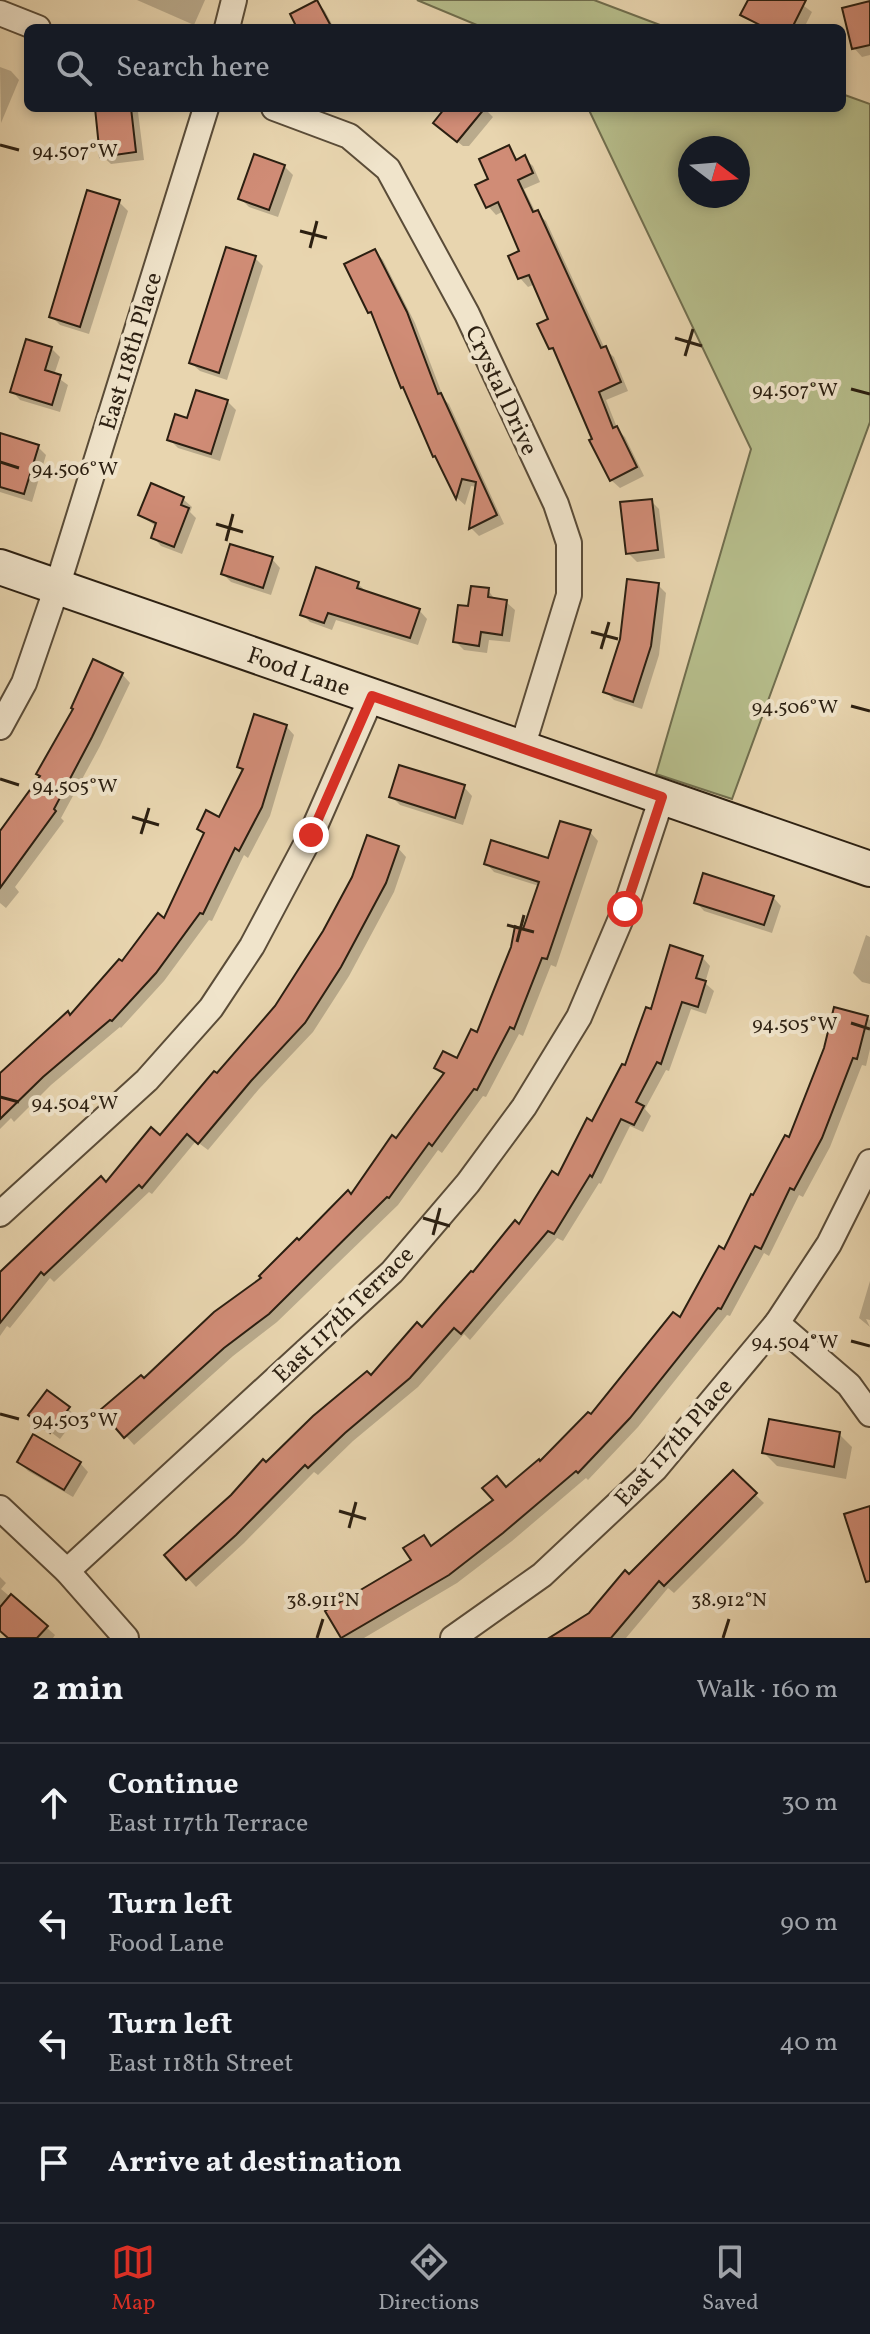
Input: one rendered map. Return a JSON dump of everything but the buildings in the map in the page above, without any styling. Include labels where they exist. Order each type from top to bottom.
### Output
[{"type":"street","points":[[228,24],[234,0]]},
{"type":"street","points":[[0,13],[28,24]]},
{"type":"street","name":"East 118th Place","points":[[0,727],[24,683],[57,587],[205,112]]},
{"type":"street","name":"Crystal Drive","points":[[285,112],[349,136],[388,169],[467,314],[556,504],[569,543],[569,595],[522,748]]},
{"type":"street","name":"Food Lane","points":[[0,567],[870,869]]},
{"type":"street","points":[[0,1214],[147,1080],[211,1008],[252,946],[311,835],[372,696]]},
{"type":"street","name":"East 117th Terrace","points":[[67,1571],[392,1272],[468,1183],[524,1107],[579,1017],[625,909],[662,797]]},
{"type":"street","name":"East 117th Place","points":[[453,1638],[542,1575],[655,1469],[777,1323],[829,1244],[870,1162]]},
{"type":"street","points":[[777,1323],[849,1385],[870,1414]]},
{"type":"street","points":[[0,1508],[67,1571],[126,1638]]},
{"type":"green space","points":[[417,0],[594,0],[657,24],[474,24]]},
{"type":"green space","points":[[846,95],[870,104],[870,422],[732,799],[656,774],[751,449],[590,112],[846,112]]},
{"type":"route","points":[[311,835],[372,696],[662,797],[625,909]]}]
